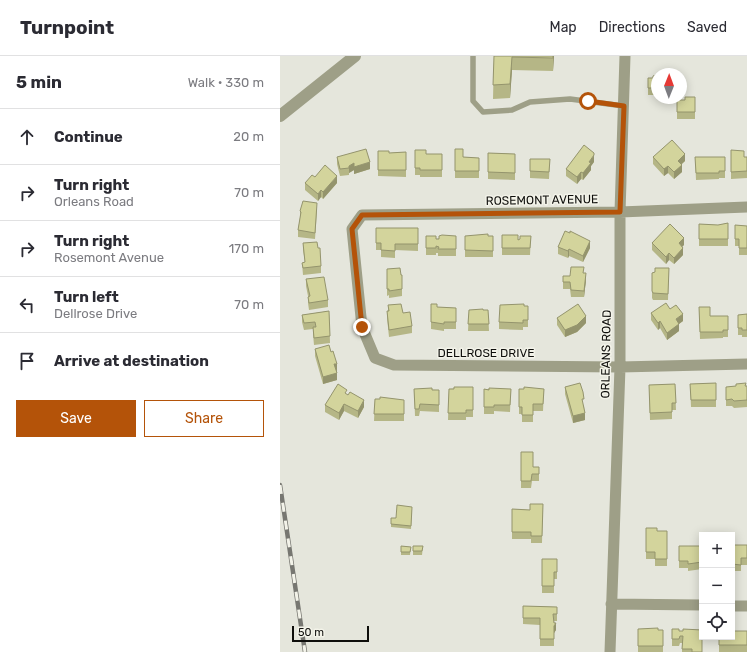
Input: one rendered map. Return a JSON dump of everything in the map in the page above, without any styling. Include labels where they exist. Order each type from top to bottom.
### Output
[{"type":"street","points":[[280,116],[355,56]]},
{"type":"street","name":"ORLEANS ROAD","points":[[610,652],[620,367],[620,212],[625,56]]},
{"type":"street","name":"ROSEMONT AVENUE","points":[[362,215],[620,212],[747,207]]},
{"type":"street","name":"DELLROSE DRIVE","points":[[362,215],[352,229],[362,327],[374,358],[394,365],[620,367],[747,364]]},
{"type":"street","points":[[611,604],[699,605]]},
{"type":"street","points":[[735,606],[747,606]]},
{"type":"lane","points":[[473,56],[473,101],[483,112],[512,110],[530,102],[570,99],[624,106]]},
{"type":"building","points":[[494,56],[553,56],[553,58],[512,57],[510,84],[493,85]]},
{"type":"building","points":[[648,78],[651,78],[651,88],[648,88]]},
{"type":"building","points":[[687,97],[695,97],[695,112],[677,112],[677,104],[687,104]]},
{"type":"building","points":[[672,140],[685,154],[678,161],[682,165],[674,172],[668,166],[664,169],[653,157]]},
{"type":"building","points":[[584,145],[594,153],[594,155],[589,162],[591,163],[583,173],[581,172],[577,177],[566,169]]},
{"type":"building","points":[[366,149],[370,162],[354,167],[354,163],[349,166],[349,168],[340,169],[337,157]]},
{"type":"building","points":[[455,149],[463,149],[463,157],[479,158],[479,171],[455,171]]},
{"type":"building","points":[[415,150],[426,150],[426,154],[442,154],[442,170],[420,170],[420,168],[415,168]]},
{"type":"building","points":[[731,150],[744,151],[744,157],[747,157],[747,171],[731,172]]},
{"type":"building","points":[[378,151],[389,151],[389,153],[406,152],[406,170],[378,170]]},
{"type":"building","points":[[488,153],[515,154],[515,173],[488,172]]},
{"type":"building","points":[[695,157],[725,157],[725,171],[719,171],[719,173],[696,173]]},
{"type":"building","points":[[530,159],[550,159],[549,172],[530,171]]},
{"type":"building","points":[[325,165],[337,176],[323,192],[321,190],[318,194],[305,183],[312,175],[315,177]]},
{"type":"building","points":[[303,201],[317,203],[315,233],[298,230],[300,211]]},
{"type":"building","points":[[728,223],[728,239],[699,239],[699,224],[718,225]]},
{"type":"building","points":[[670,224],[684,238],[679,243],[683,248],[674,258],[669,253],[666,257],[652,243]]},
{"type":"building","points":[[735,225],[747,226],[747,248],[739,248],[739,239],[735,239]]},
{"type":"building","points":[[376,228],[418,228],[418,244],[395,244],[395,251],[381,250],[381,243],[376,243]]},
{"type":"building","points":[[565,231],[570,233],[570,231],[590,241],[583,256],[569,249],[568,251],[558,247]]},
{"type":"building","points":[[488,234],[488,236],[493,236],[493,251],[465,250],[465,236]]},
{"type":"building","points":[[502,235],[518,235],[518,240],[520,239],[520,236],[531,236],[530,248],[502,248]]},
{"type":"building","points":[[426,236],[436,236],[436,239],[439,239],[439,236],[456,236],[456,249],[438,249],[439,247],[436,246],[436,248],[426,248]]},
{"type":"building","points":[[317,242],[318,248],[320,248],[321,266],[303,268],[302,263],[305,262],[303,243]]},
{"type":"building","points":[[571,267],[584,267],[583,273],[586,273],[584,291],[571,290],[570,282],[563,282],[563,276],[570,276]]},
{"type":"building","points":[[400,268],[402,275],[402,289],[389,291],[389,289],[387,289],[387,269]]},
{"type":"building","points":[[655,268],[669,268],[668,294],[653,293],[652,291],[652,273],[655,272]]},
{"type":"building","points":[[324,277],[328,300],[309,303],[308,297],[310,296],[306,279]]},
{"type":"building","points":[[666,303],[670,309],[676,305],[683,314],[676,319],[679,324],[667,333],[660,321],[658,323],[651,313]]},
{"type":"building","points":[[401,304],[403,313],[410,312],[412,326],[389,330],[387,311],[389,311],[388,305]]},
{"type":"building","points":[[431,304],[437,304],[437,307],[456,308],[456,322],[444,322],[444,324],[431,322]]},
{"type":"building","points":[[524,304],[524,306],[528,306],[528,320],[523,320],[523,323],[499,322],[500,305]]},
{"type":"building","points":[[578,304],[586,316],[577,325],[565,330],[557,318]]},
{"type":"building","points":[[699,307],[710,307],[710,316],[728,316],[728,330],[723,330],[723,332],[700,332]]},
{"type":"building","points":[[469,310],[488,310],[489,324],[468,324]]},
{"type":"building","points":[[329,311],[330,336],[314,338],[313,327],[316,327],[315,322],[304,323],[302,315]]},
{"type":"building","points":[[747,314],[747,330],[742,330],[742,328],[738,328],[738,315]]},
{"type":"building","points":[[329,345],[331,352],[333,351],[337,364],[334,364],[337,373],[323,377],[315,349]]},
{"type":"building","points":[[580,383],[583,392],[584,399],[582,399],[585,413],[573,416],[565,387]]},
{"type":"building","points":[[716,383],[716,400],[691,400],[690,384]]},
{"type":"building","points":[[746,383],[747,400],[726,400],[726,387]]},
{"type":"building","points":[[338,384],[347,390],[345,393],[348,395],[350,392],[364,400],[358,411],[344,404],[339,413],[325,405]]},
{"type":"building","points":[[675,384],[676,403],[672,403],[672,412],[650,413],[649,385]]},
{"type":"building","points":[[454,387],[473,387],[473,410],[466,410],[466,413],[448,413],[449,389],[454,389]]},
{"type":"building","points":[[524,387],[544,389],[543,404],[533,404],[533,415],[522,415],[522,407],[519,407],[519,389],[524,389]]},
{"type":"building","points":[[432,388],[432,390],[439,390],[439,405],[420,404],[419,409],[415,409],[414,389]]},
{"type":"building","points":[[489,388],[511,389],[510,405],[494,405],[494,407],[484,407],[484,389],[489,390]]},
{"type":"building","points":[[380,397],[404,400],[404,414],[374,414],[375,399],[380,399]]},
{"type":"building","points":[[521,452],[533,452],[533,467],[539,467],[539,474],[532,474],[531,481],[521,481]]},
{"type":"building","points":[[530,504],[543,504],[542,536],[531,536],[531,532],[512,532],[512,509],[530,510]]},
{"type":"building","points":[[397,505],[412,507],[411,526],[391,524],[391,518],[396,518]]},
{"type":"building","points":[[646,528],[657,528],[657,531],[667,531],[667,559],[655,559],[655,552],[646,552]]},
{"type":"building","points":[[735,545],[747,545],[747,558],[741,558],[741,565],[735,564]]},
{"type":"building","points":[[401,546],[411,547],[410,552],[401,552]]},
{"type":"building","points":[[413,546],[423,546],[422,551],[413,551]]},
{"type":"building","points":[[679,546],[699,546],[699,562],[688,564],[688,561],[679,561]]},
{"type":"building","points":[[542,559],[557,559],[557,572],[554,572],[554,586],[542,586]]},
{"type":"building","points":[[523,606],[557,607],[557,614],[553,614],[554,623],[556,623],[554,626],[554,639],[540,639],[540,618],[523,618]]},
{"type":"building","points":[[658,628],[658,630],[663,630],[663,646],[638,646],[638,629]]},
{"type":"building","points":[[672,629],[679,629],[679,631],[683,631],[683,629],[699,630],[699,640],[702,640],[702,652],[692,652],[692,649],[682,649],[683,636],[680,636],[679,639],[672,639]]},
{"type":"building","points":[[735,631],[747,631],[747,645],[719,645],[719,640],[735,640]]},
{"type":"railway","points":[[280,485],[305,652]]},
{"type":"route","points":[[362,327],[352,229],[362,215],[620,212],[624,106],[588,101]]}]
